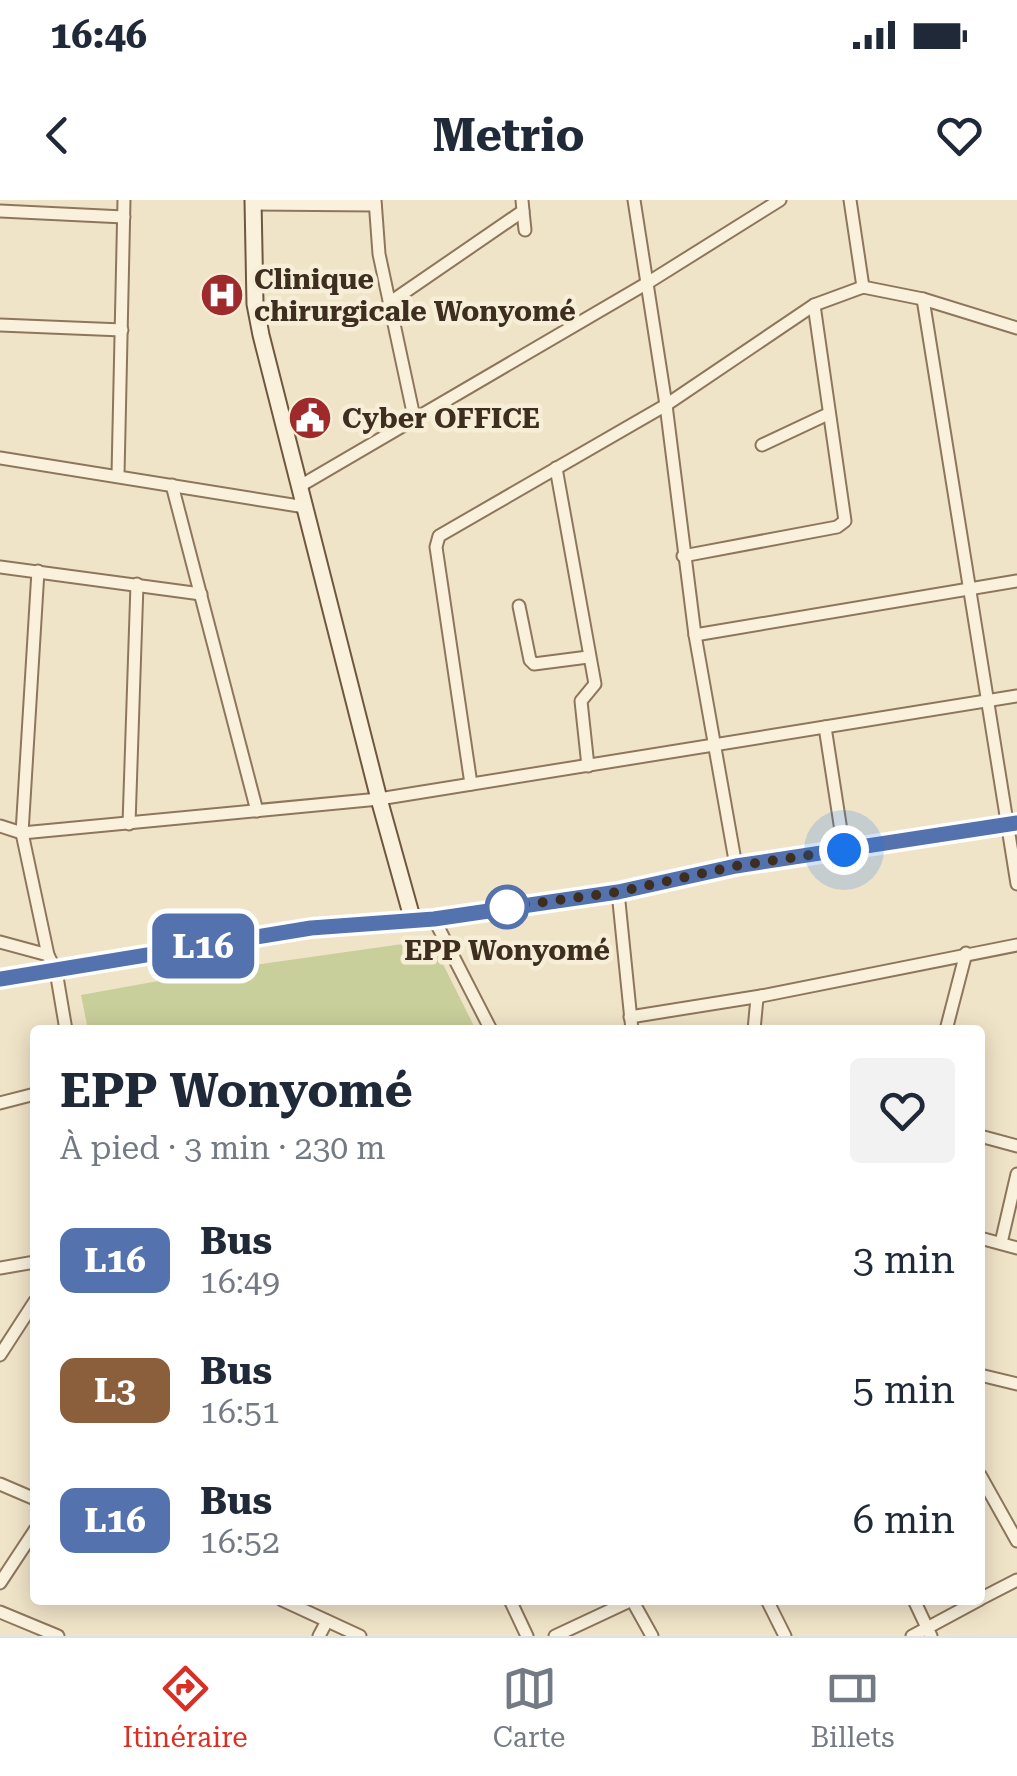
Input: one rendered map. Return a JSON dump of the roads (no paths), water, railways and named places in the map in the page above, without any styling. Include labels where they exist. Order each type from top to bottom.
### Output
[{"type":"main road","points":[[253,202],[255,304],[413,921]]},
{"type":"main road","points":[[0,979],[311,928],[434,919],[618,892],[736,866],[1011,824]]},
{"type":"street","points":[[118,475],[124,200]]},
{"type":"street","points":[[634,200],[649,282],[695,635],[736,866]]},
{"type":"street","points":[[300,486],[649,282],[780,200]]},
{"type":"street","points":[[850,200],[863,288]]},
{"type":"street","points":[[253,202],[375,202],[379,254],[414,417]]},
{"type":"street","points":[[389,304],[522,206],[525,230]]},
{"type":"street","points":[[0,211],[124,217]]},
{"type":"street","points":[[471,784],[436,541],[666,406],[814,305],[863,288],[923,299],[1017,328]]},
{"type":"street","points":[[923,299],[986,701],[1011,824],[1017,884]]},
{"type":"street","points":[[683,556],[837,528],[845,521],[814,305]]},
{"type":"street","points":[[0,325],[122,330]]},
{"type":"street","points":[[762,445],[828,414]]},
{"type":"street","points":[[0,458],[306,508]]},
{"type":"street","points":[[556,468],[595,684],[581,701],[588,766]]},
{"type":"street","points":[[172,485],[257,812]]},
{"type":"street","points":[[0,566],[201,594]]},
{"type":"street","points":[[38,571],[22,833],[65,1025]]},
{"type":"street","points":[[695,635],[1017,580]]},
{"type":"street","points":[[128,824],[137,584]]},
{"type":"street","points":[[519,606],[534,664],[588,657]]},
{"type":"street","points":[[0,826],[22,833],[379,799],[1017,696]]},
{"type":"street","points":[[825,728],[844,850]]},
{"type":"street","points":[[618,892],[631,1024],[966,952],[1017,945]]},
{"type":"street","points":[[434,919],[488,1025]]},
{"type":"street","points":[[0,942],[48,955]]},
{"type":"street","points":[[947,1025],[966,952]]},
{"type":"street","points":[[754,1025],[757,998],[761,996]]},
{"type":"street","points":[[0,1103],[30,1095]]},
{"type":"street","points":[[985,1137],[1017,1146]]},
{"type":"street","points":[[1001,1243],[1017,1174]]},
{"type":"street","points":[[985,1239],[1017,1248]]},
{"type":"street","points":[[0,1268],[30,1263]]},
{"type":"street","points":[[0,1355],[30,1311]]},
{"type":"street","points":[[985,1376],[1017,1384]]},
{"type":"street","points":[[985,1483],[1017,1541]]},
{"type":"street","points":[[0,1484],[30,1496]]},
{"type":"street","points":[[0,1583],[30,1538]]},
{"type":"street","points":[[985,1597],[1017,1580]]},
{"type":"street","points":[[293,1605],[360,1636]]},
{"type":"street","points":[[512,1605],[527,1636]]},
{"type":"street","points":[[555,1636],[621,1605]]},
{"type":"street","points":[[635,1605],[652,1636]]},
{"type":"street","points":[[770,1605],[785,1636]]},
{"type":"street","points":[[916,1605],[929,1632]]},
{"type":"street","points":[[912,1636],[929,1632],[972,1605]]},
{"type":"street","points":[[0,1612],[58,1636]]},
{"type":"street","points":[[319,1636],[328,1621]]},
{"type":"place","name":"Clinique chirurgicale Wonyomé","points":[[222,295]]},
{"type":"place","name":"Cyber OFFICE","points":[[310,418]]},
{"type":"place","name":"EPP Wonyomé","points":[[507,907]]}]
